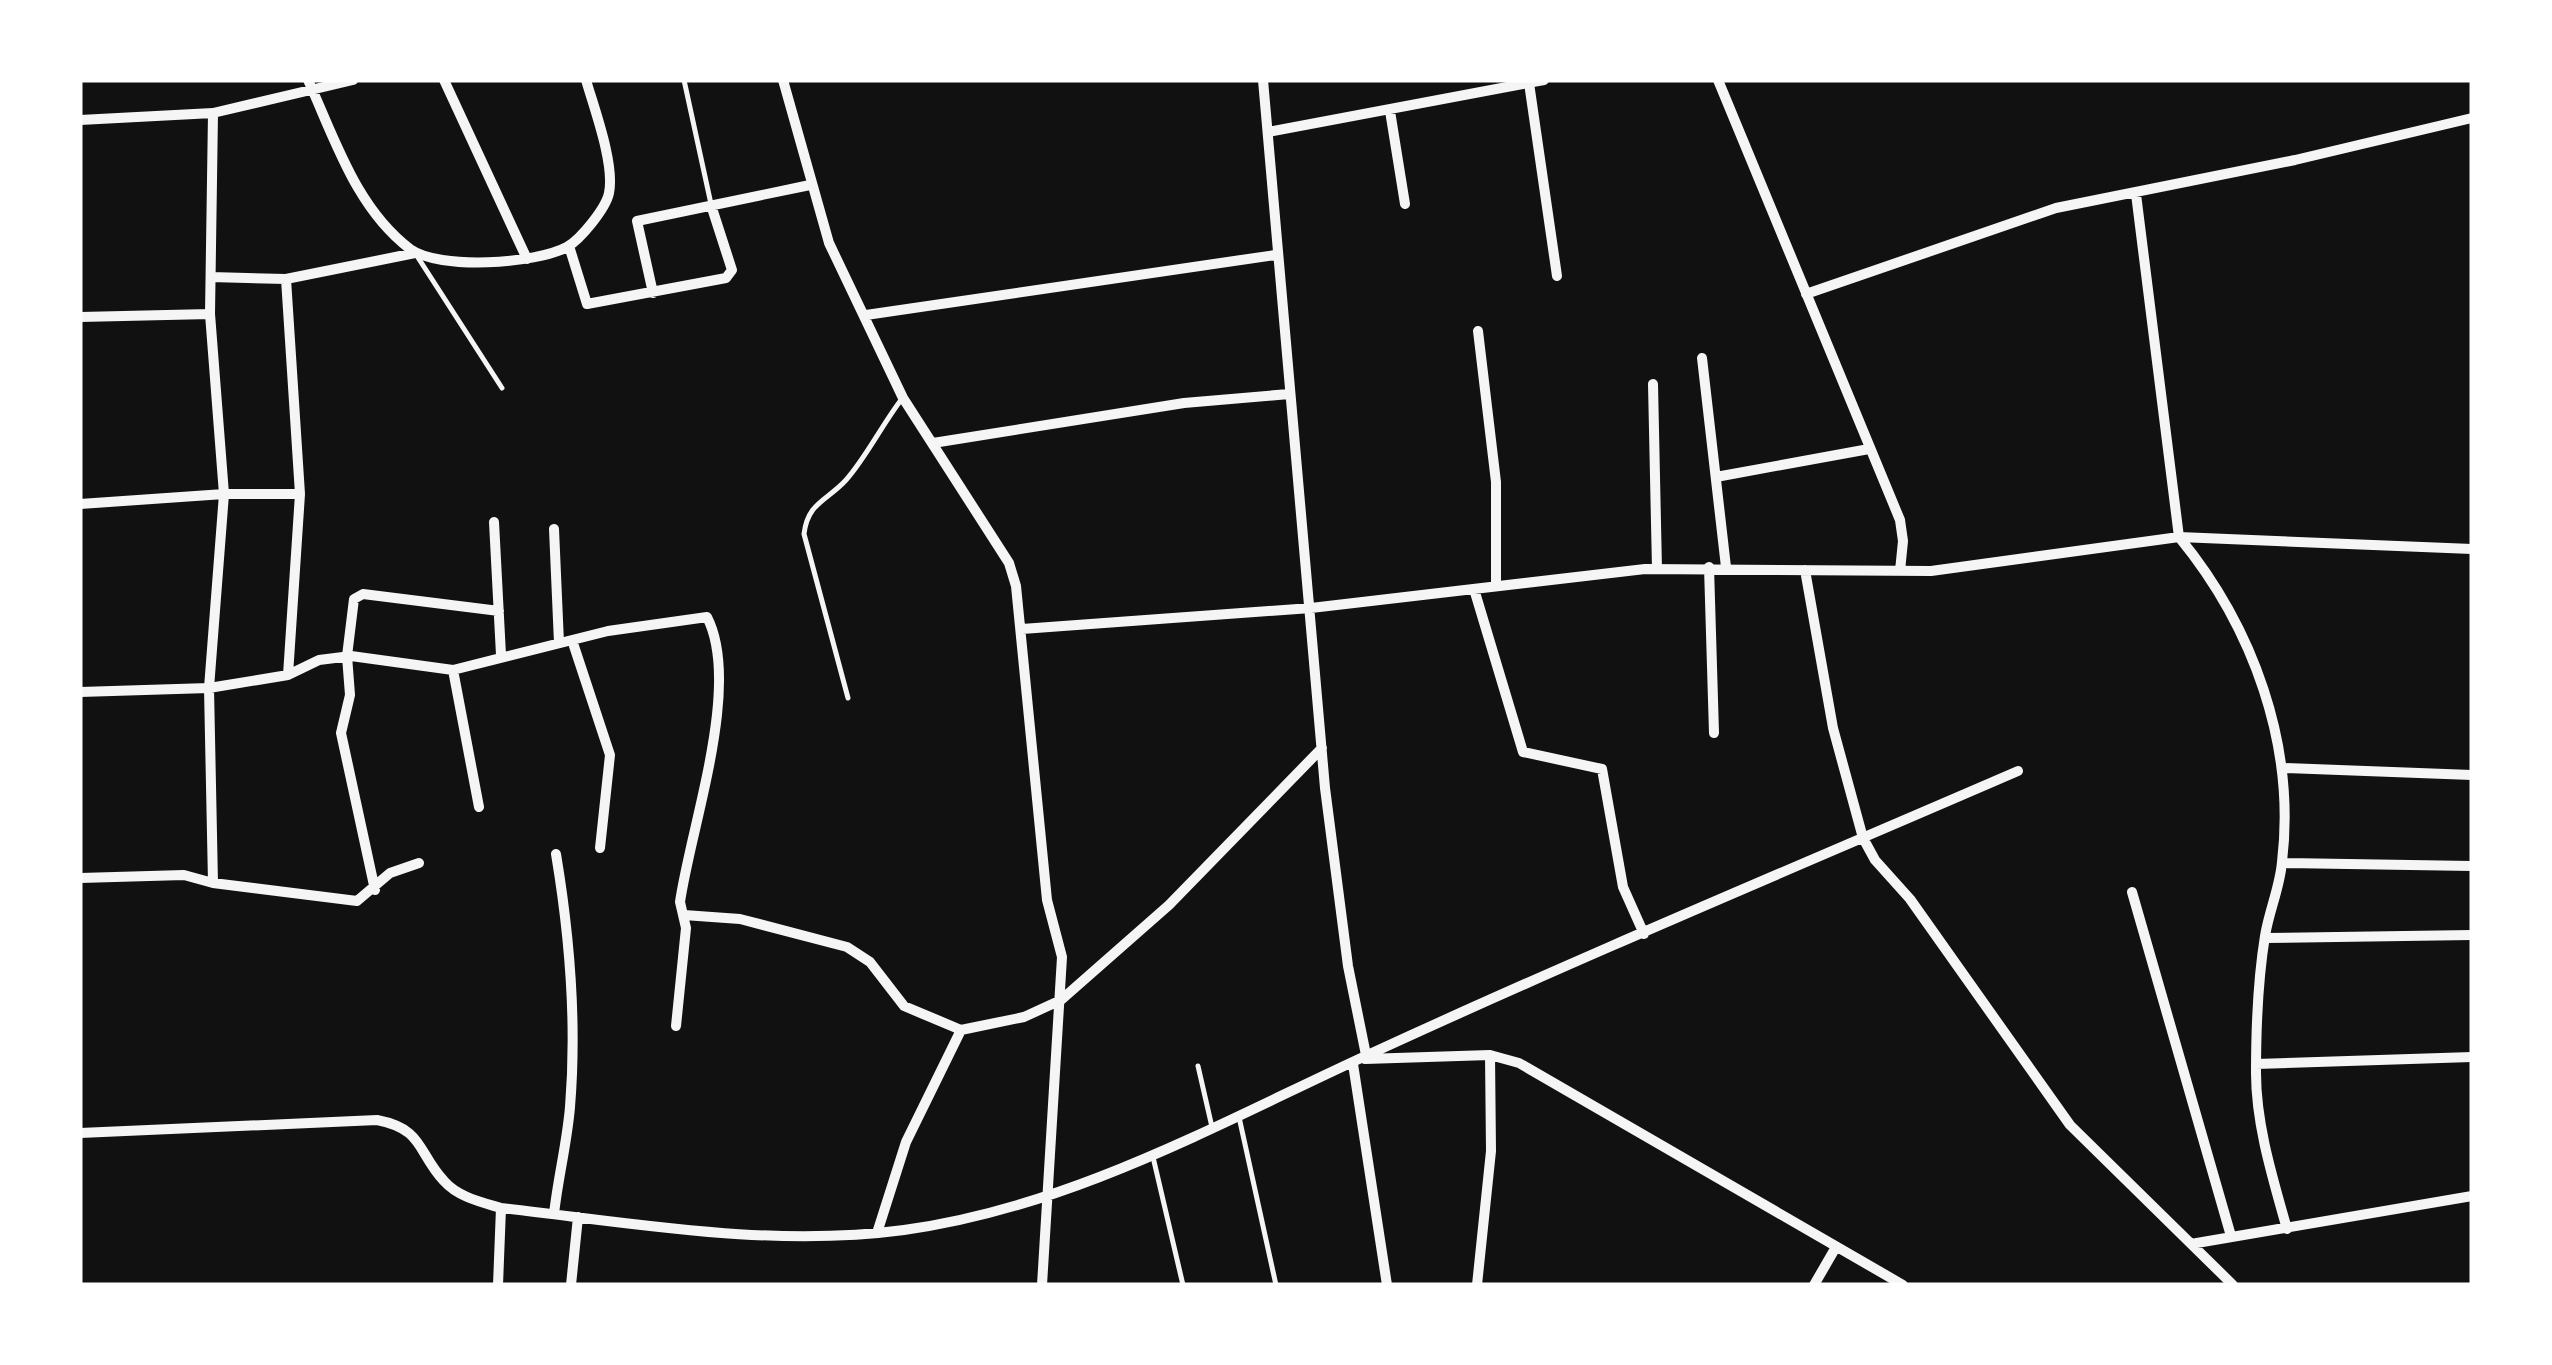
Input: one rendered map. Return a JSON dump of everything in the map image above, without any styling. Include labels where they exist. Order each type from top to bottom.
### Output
[{"type":"street","points":[[80,120],[213,114],[310,84],[354,80]]},
{"type":"street","points":[[444,80],[526,259]]},
{"type":"street","points":[[211,278],[286,279],[414,252],[455,262],[526,259],[569,246],[610,192],[600,128],[586,80]]},
{"type":"street","points":[[783,80],[829,243],[903,398],[1009,562],[1022,629],[1030,760],[1047,900],[1062,958],[1042,1285]]},
{"type":"street","points":[[1263,80],[1275,255],[1322,748],[1387,1285]]},
{"type":"street","points":[[1268,132],[1544,80]]},
{"type":"street","points":[[1718,80],[1900,520],[1904,540],[1900,570]]},
{"type":"street","points":[[1529,83],[1557,276]]},
{"type":"street","points":[[310,84],[354,182],[384,227],[414,252]]},
{"type":"street","points":[[1390,111],[1405,204]]},
{"type":"street","points":[[213,114],[210,314],[224,494],[209,688],[214,883]]},
{"type":"street","points":[[1806,294],[2056,208],[2136,194],[2472,118]]},
{"type":"street","points":[[654,293],[638,221],[810,185]]},
{"type":"street","points":[[2136,194],[2180,538],[2202,565],[2270,702],[2284,768],[2282,863],[2265,938],[2256,1064],[2267,1155],[2287,1229]]},
{"type":"street","points":[[569,246],[586,304],[731,276],[711,205]]},
{"type":"street","points":[[866,315],[1275,255]]},
{"type":"street","points":[[286,279],[300,494],[288,675]]},
{"type":"street","points":[[80,317],[210,314]]},
{"type":"street","points":[[1478,331],[1496,482],[1496,586]]},
{"type":"street","points":[[1702,358],[1726,568]]},
{"type":"street","points":[[1653,384],[1657,569]]},
{"type":"street","points":[[933,444],[1184,403],[1289,394]]},
{"type":"street","points":[[1716,478],[1869,449]]},
{"type":"street","points":[[80,504],[224,494],[300,494]]},
{"type":"street","points":[[494,522],[501,655]]},
{"type":"street","points":[[554,529],[559,643]]},
{"type":"street","points":[[1022,629],[1311,608],[1657,569],[1931,571],[2180,538],[2472,549]]},
{"type":"street","points":[[1708,567],[1714,733]]},
{"type":"street","points":[[1805,570],[1834,728],[1864,838],[1875,860],[1910,899],[1971,984],[2040,1090],[2070,1125],[2233,1285]]},
{"type":"street","points":[[1474,589],[1523,752],[1602,770],[1623,887],[1644,934]]},
{"type":"street","points":[[375,890],[341,733],[350,695],[347,656],[358,596],[499,611]]},
{"type":"street","points":[[80,692],[209,688],[288,675],[304,665],[347,656],[454,670],[572,640],[707,617],[715,633],[720,697],[680,902],[684,915],[676,1026]]},
{"type":"street","points":[[572,640],[610,754],[600,848]]},
{"type":"street","points":[[454,670],[480,807]]},
{"type":"street","points":[[684,915],[740,918],[848,948],[870,962],[904,1006],[961,1030],[1024,1018],[1061,1000],[1168,904],[1322,748]]},
{"type":"street","points":[[2284,768],[2472,775]]},
{"type":"street","points":[[80,1133],[377,1120],[398,1124],[417,1138],[444,1182],[471,1200],[501,1208],[776,1238],[876,1233],[1048,1196],[1152,1156],[1644,934],[2018,772]]},
{"type":"street","points":[[554,1214],[570,1110],[573,1012],[568,925],[556,854]]},
{"type":"street","points":[[80,878],[184,874],[214,883],[357,901],[375,890],[390,873],[419,863]]},
{"type":"street","points":[[2282,863],[2472,866]]},
{"type":"street","points":[[2132,892],[2231,1236]]},
{"type":"street","points":[[2265,938],[2472,935]]},
{"type":"street","points":[[876,1233],[906,1142],[961,1030]]},
{"type":"street","points":[[1360,1060],[1490,1055],[1542,1074],[1903,1285]]},
{"type":"street","points":[[1476,1285],[1490,1151],[1490,1055]]},
{"type":"street","points":[[2256,1064],[2472,1056]]},
{"type":"street","points":[[2191,1244],[2472,1196]]},
{"type":"street","points":[[498,1285],[501,1208]]},
{"type":"street","points":[[571,1285],[578,1217]]},
{"type":"street","points":[[1814,1285],[1836,1247]]},
{"type":"lane","points":[[684,80],[711,205]]},
{"type":"lane","points":[[414,252],[502,388]]},
{"type":"lane","points":[[848,698],[804,534],[806,515],[822,496],[846,481],[874,434],[903,398]]},
{"type":"lane","points":[[1198,1066],[1212,1128]]},
{"type":"lane","points":[[1239,1115],[1276,1285]]},
{"type":"lane","points":[[1152,1156],[1183,1285]]}]
